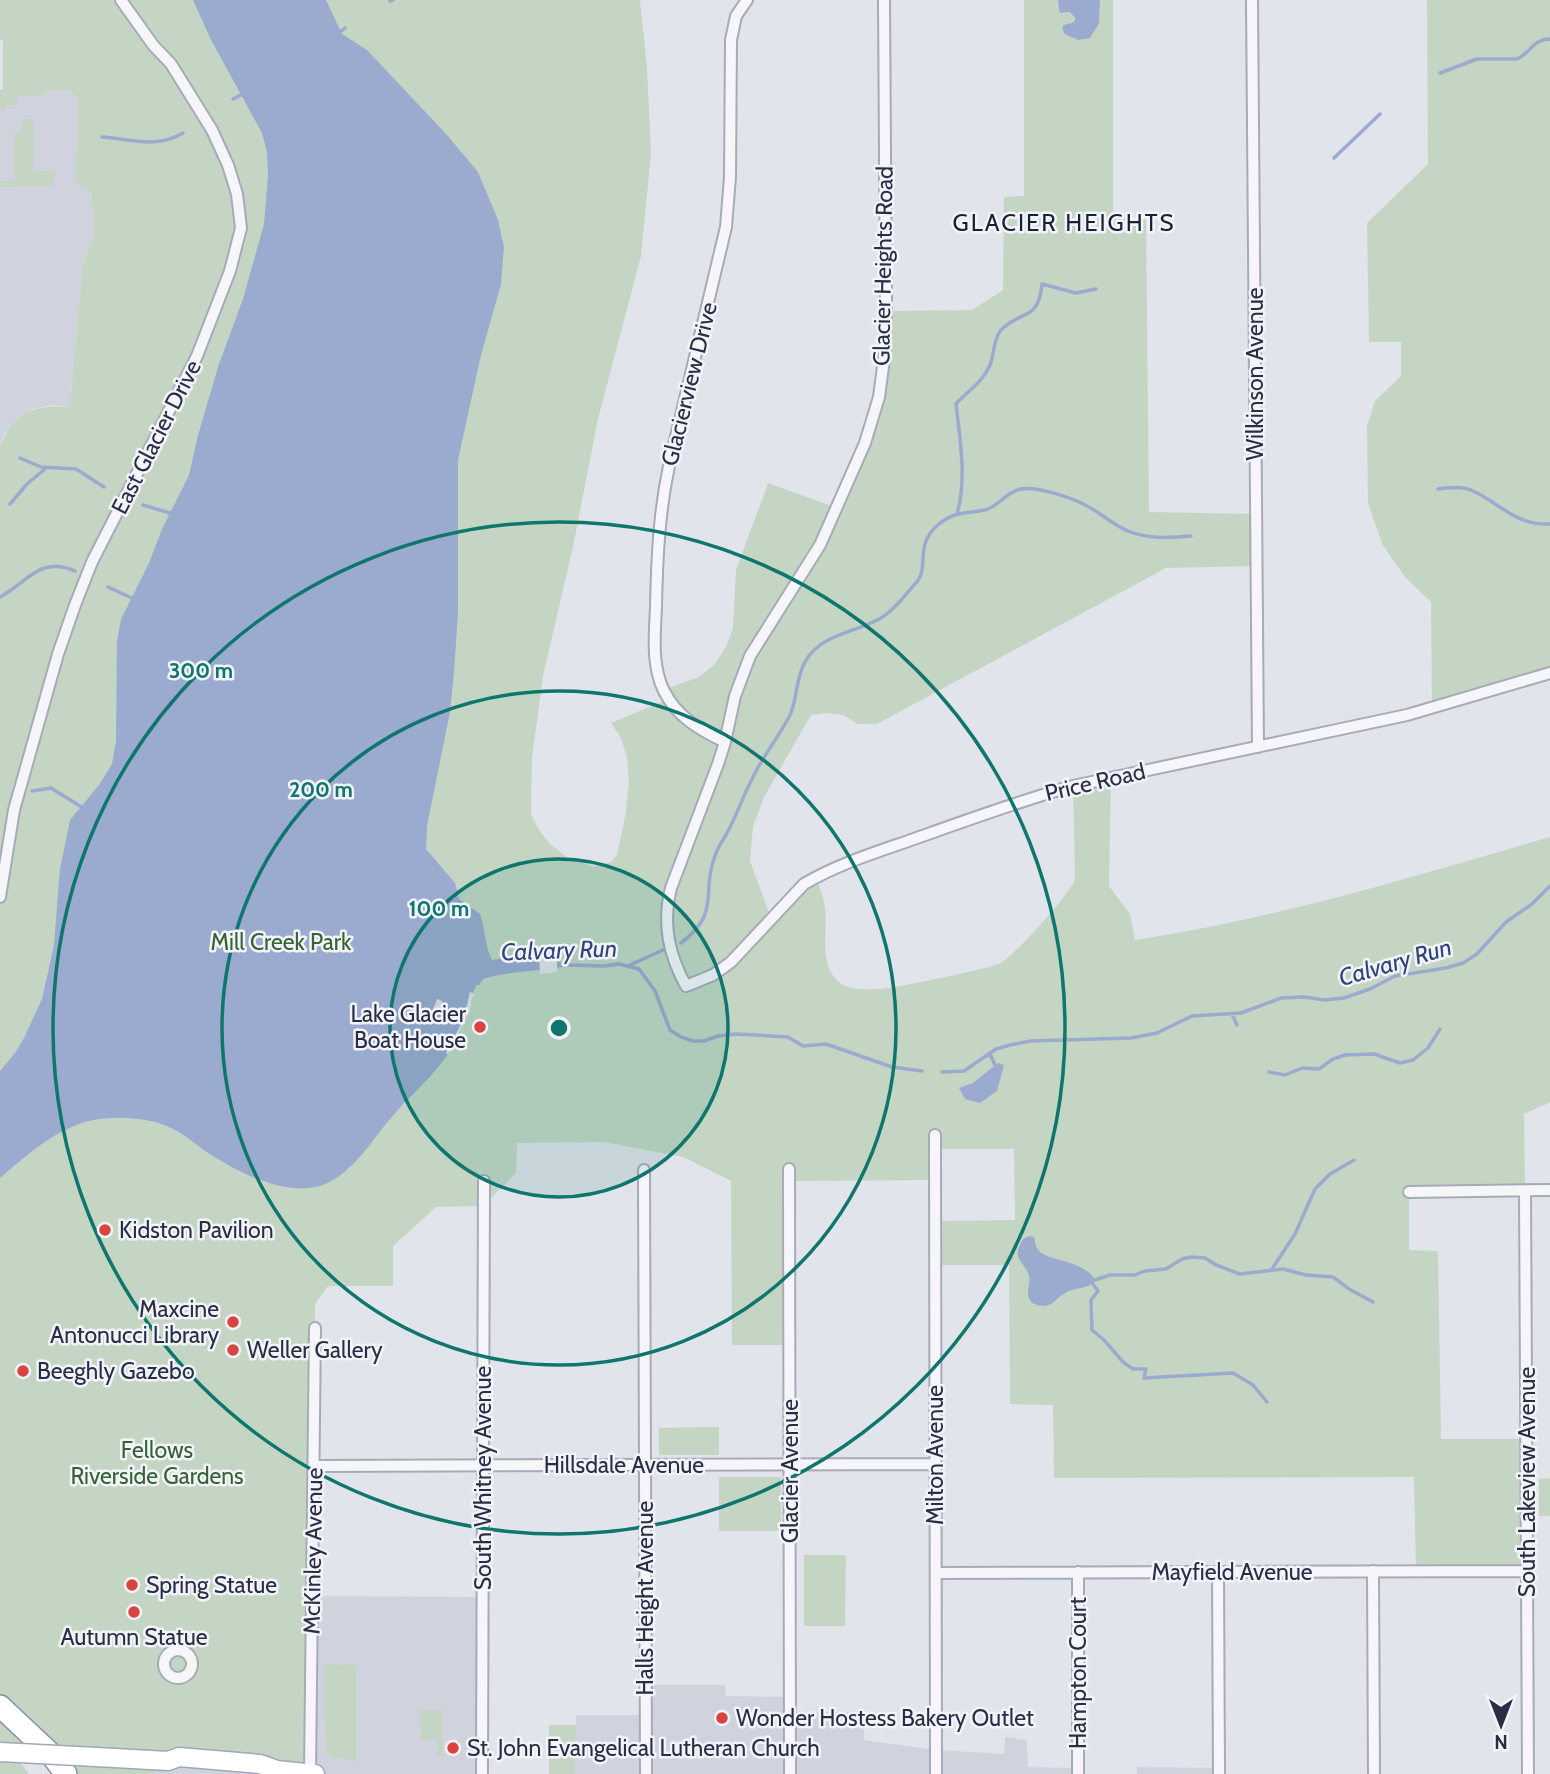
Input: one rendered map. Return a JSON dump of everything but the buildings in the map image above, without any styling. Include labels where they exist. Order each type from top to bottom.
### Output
[{"type":"highway","points":[[0,1706],[49,1752],[66,1774]]},
{"type":"main road","points":[[0,1752],[168,1761],[179,1757],[246,1762],[260,1764],[271,1772],[313,1774]]},
{"type":"main road","points":[[168,1761],[179,1767],[241,1774]]},
{"type":"street","name":"East Glacier Drive","points":[[0,897],[14,810],[58,654],[75,605],[92,562],[197,356],[230,271],[241,228],[237,194],[228,165],[212,130],[171,64],[153,45],[121,0]]},
{"type":"street","name":"Glacierview Drive","points":[[725,742],[693,726],[678,712],[659,679],[655,648],[658,540],[667,476],[726,227],[730,177],[731,40],[734,22],[747,0]]},
{"type":"street","name":"Glacier Heights Road","points":[[686,986],[674,965],[668,940],[670,895],[725,742],[733,704],[750,656],[820,545],[865,443],[879,397],[886,311],[884,0]]},
{"type":"street","name":"Wilkinson Avenue","points":[[1251,0],[1258,747]]},
{"type":"street","name":"Price Road","points":[[686,986],[713,975],[731,962],[796,891],[816,877],[879,851],[1025,799],[1073,786],[1406,715],[1550,673]]},
{"type":"street","name":"Milton Avenue","points":[[935,1135],[936,1774]]},
{"type":"street","name":"Glacier Avenue","points":[[789,1168],[790,1774]]},
{"type":"street","name":"Halls Height Avenue","points":[[644,1170],[646,1774]]},
{"type":"street","name":"South Whitney Avenue","points":[[482,1774],[484,1181]]},
{"type":"street","points":[[1409,1192],[1550,1190]]},
{"type":"street","name":"South Lakeview Avenue","points":[[1525,1191],[1528,1774]]},
{"type":"street","name":"McKinley Avenue","points":[[313,1774],[315,1328]]},
{"type":"street","name":"Hillsdale Avenue","points":[[313,1466],[936,1464]]},
{"type":"street","points":[[1373,1571],[1374,1774]]},
{"type":"street","name":"Mayfield Avenue","points":[[936,1573],[1527,1571]]},
{"type":"street","name":"Hampton Court","points":[[1078,1572],[1078,1774]]},
{"type":"street","points":[[1218,1572],[1219,1774]]},
{"type":"shaded area","points":[[0,90],[70,90],[78,100],[95,232],[82,268],[70,407],[52,405],[33,409],[18,418],[4,434],[0,447]]},
{"type":"shaded area","points":[[312,1596],[482,1597],[482,1774],[154,1774],[154,1760]]},
{"type":"shaded area","points":[[646,1685],[725,1685],[726,1696],[790,1697],[790,1712],[864,1712],[864,1740],[936,1750],[1004,1754],[1005,1737],[1027,1740],[1028,1767],[1078,1768],[1078,1774],[575,1774],[576,1715],[645,1715]]},
{"type":"shaded area","points":[[1137,1767],[1219,1768],[1219,1774],[1137,1774]]},
{"type":"green space","name":"Mill Creek Park","points":[[0,0],[640,0],[647,67],[651,154],[641,256],[598,419],[573,547],[543,676],[532,758],[531,814],[539,830],[550,844],[567,857],[593,867],[611,862],[617,855],[625,817],[629,783],[627,757],[621,738],[611,723],[668,699],[663,690],[699,677],[715,664],[726,647],[733,628],[736,570],[768,483],[837,508],[874,417],[886,311],[972,310],[1003,290],[1004,197],[1024,196],[1024,0],[1058,0],[1061,13],[1070,12],[1075,15],[1074,22],[1069,23],[1090,38],[1099,24],[1100,0],[1113,0],[1113,218],[1146,219],[1149,512],[1256,514],[1256,566],[1166,568],[877,724],[858,724],[843,715],[811,715],[764,797],[753,827],[750,861],[771,918],[816,877],[826,917],[826,958],[833,976],[849,987],[881,989],[994,966],[1001,963],[1030,936],[1075,880],[1073,786],[1111,778],[1109,886],[1130,914],[1135,940],[1240,921],[1396,881],[1550,837],[1550,1102],[1524,1114],[1525,1191],[1409,1192],[1409,1250],[1438,1251],[1441,1439],[1527,1439],[1527,1571],[1416,1571],[1414,1477],[1054,1478],[1053,1405],[1010,1404],[1009,1265],[935,1265],[935,1221],[1015,1220],[1014,1149],[935,1149],[935,1180],[789,1181],[789,1345],[732,1345],[731,1181],[683,1157],[604,1142],[517,1143],[516,1173],[483,1206],[436,1207],[393,1246],[393,1286],[328,1286],[315,1304],[310,1774],[154,1760],[154,1774],[66,1774],[51,1755],[13,1754],[29,1774],[0,1774],[0,447],[18,418],[36,409],[70,407],[82,268],[95,232],[91,192],[76,182],[78,100],[70,90],[45,90],[44,96],[17,96],[17,105],[6,105],[6,109],[0,109],[0,90],[3,89],[3,41],[0,40]]},
{"type":"green space","points":[[1427,0],[1550,0],[1550,673],[1432,708],[1431,602],[1405,577],[1382,544],[1368,503],[1367,426],[1375,401],[1401,376],[1401,342],[1369,342],[1367,223],[1428,164]]},
{"type":"green space","points":[[22,119],[33,119],[33,171],[54,171],[53,186],[0,187],[0,181],[15,181],[15,132],[21,132]]},
{"type":"green space","points":[[719,1427],[719,1455],[659,1455],[659,1428]]},
{"type":"green space","points":[[719,1477],[781,1477],[781,1531],[719,1531]]},
{"type":"green space","points":[[1550,1478],[1550,1516],[1539,1516],[1539,1479]]},
{"type":"green space","points":[[804,1555],[846,1555],[845,1626],[804,1626]]},
{"type":"green space","points":[[324,1664],[356,1665],[356,1761],[329,1756],[325,1752]]},
{"type":"green space","points":[[420,1710],[442,1710],[443,1756],[437,1756],[437,1740],[421,1740]]},
{"type":"green space","points":[[549,1725],[576,1725],[575,1774],[549,1774]]},
{"type":"water","points":[[193,0],[326,0],[342,34],[367,50],[478,172],[498,220],[504,247],[501,284],[480,359],[458,460],[458,613],[454,672],[450,712],[427,826],[426,849],[455,883],[459,899],[480,914],[492,960],[516,956],[572,965],[494,976],[483,979],[476,985],[473,993],[470,992],[464,1018],[442,1063],[350,1167],[333,1180],[319,1186],[304,1188],[272,1184],[226,1164],[184,1135],[164,1125],[121,1118],[89,1121],[64,1130],[41,1144],[0,1178],[0,1071],[24,1038],[42,999],[54,945],[60,869],[70,820],[99,785],[112,764],[116,741],[117,641],[121,619],[189,475],[219,364],[243,299],[264,224],[268,176],[267,152],[262,133],[211,40]]},
{"type":"water","points":[[1058,0],[1100,0],[1099,24],[1090,38],[1078,40],[1065,34],[1062,28],[1074,22],[1075,18],[1070,12],[1061,13]]},
{"type":"water","points":[[998,1063],[1004,1065],[997,1091],[980,1103],[965,1099],[959,1088],[973,1083]]},
{"type":"water","points":[[1034,1237],[1036,1247],[1047,1256],[1073,1264],[1089,1273],[1095,1280],[1093,1284],[1069,1291],[1049,1305],[1032,1303],[1028,1293],[1029,1276],[1018,1254],[1023,1239]]},
{"type":"pier","points":[[539,955],[557,958],[557,972],[540,974]]},
{"type":"pier","points":[[470,992],[476,995],[472,997],[470,1011],[448,1054],[446,1053],[464,1019],[440,1010],[437,1014],[432,1012],[437,999],[442,1001],[441,1007],[465,1015]]},
{"type":"waterway","points":[[340,32],[345,28]]},
{"type":"waterway","points":[[1440,73],[1477,59],[1517,59],[1540,41],[1550,39]]},
{"type":"waterway","points":[[233,99],[241,95]]},
{"type":"waterway","points":[[1334,158],[1380,114]]},
{"type":"waterway","points":[[102,137],[153,142],[183,133]]},
{"type":"waterway","points":[[957,514],[962,473],[956,404],[986,373],[998,334],[1008,324],[1033,310],[1037,305],[1042,284],[1076,293],[1096,289]]},
{"type":"waterway","points":[[20,458],[41,467],[76,469],[104,487]]},
{"type":"waterway","points":[[10,504],[27,484],[45,469]]},
{"type":"waterway","points":[[681,943],[702,921],[716,853],[757,769],[789,717],[805,662],[812,652],[829,639],[871,623],[895,607],[918,580],[925,544],[938,525],[953,516],[986,510],[1012,492],[1028,489],[1073,500],[1135,534],[1159,537],[1191,536]]},
{"type":"waterway","points":[[1438,489],[1471,490],[1517,517],[1538,524],[1550,524]]},
{"type":"waterway","points":[[143,505],[170,513]]},
{"type":"waterway","points":[[0,597],[43,569],[63,567],[75,571]]},
{"type":"waterway","points":[[108,587],[132,598]]},
{"type":"waterway","points":[[32,791],[51,788],[80,806]]},
{"type":"waterway","name":"Calvary Run","points":[[942,1072],[964,1071],[996,1049],[1010,1045],[1030,1041],[1131,1038],[1157,1033],[1192,1016],[1241,1013],[1281,998],[1344,998],[1395,976],[1463,963],[1477,954],[1506,922],[1532,904],[1550,886]]},
{"type":"waterway","points":[[630,965],[665,949]]},
{"type":"waterway","name":"Calvary Run","points":[[568,965],[619,964],[639,969],[655,991],[670,1030],[693,1041],[736,1034],[788,1037],[803,1046],[826,1044],[892,1067],[922,1071]]},
{"type":"waterway","points":[[1232,1014],[1237,1025]]},
{"type":"waterway","points":[[1269,1072],[1285,1075],[1302,1068],[1319,1069],[1333,1059],[1345,1055],[1374,1054],[1400,1063],[1413,1060],[1428,1048],[1440,1029]]},
{"type":"waterway","points":[[990,1054],[995,1065]]},
{"type":"waterway","points":[[1272,1269],[1295,1234],[1315,1189],[1330,1174],[1354,1160]]},
{"type":"waterway","points":[[1095,1280],[1110,1275],[1135,1275],[1166,1269],[1191,1257],[1205,1258],[1240,1274],[1283,1269],[1306,1275],[1333,1277],[1373,1302]]},
{"type":"waterway","points":[[1093,1284],[1098,1291],[1091,1300],[1092,1330],[1123,1362],[1133,1369],[1146,1369],[1144,1378],[1233,1373],[1253,1385],[1267,1402]]},
{"type":"place","name":"Lake Glacier Boat House","points":[[480,1027]]},
{"type":"place","name":"Kidston Pavilion","points":[[105,1230]]},
{"type":"place","name":"Maxcine Antonucci Library","points":[[233,1322]]},
{"type":"place","name":"Weller Gallery","points":[[233,1350]]},
{"type":"place","name":"Beeghly Gazebo","points":[[23,1371]]},
{"type":"place","name":"Spring Statue","points":[[132,1585]]},
{"type":"place","name":"Autumn Statue","points":[[134,1612]]},
{"type":"place","name":"Wonder Hostess Bakery Outlet","points":[[722,1718]]},
{"type":"place","name":"St. John Evangelical Lutheran Church","points":[[453,1748]]},
{"type":"district","name":"GLACIER HEIGHTS","points":[[1064,222]]},
{"type":"park label","name":"Fellows Riverside Gardens","points":[[157,1463]]}]
